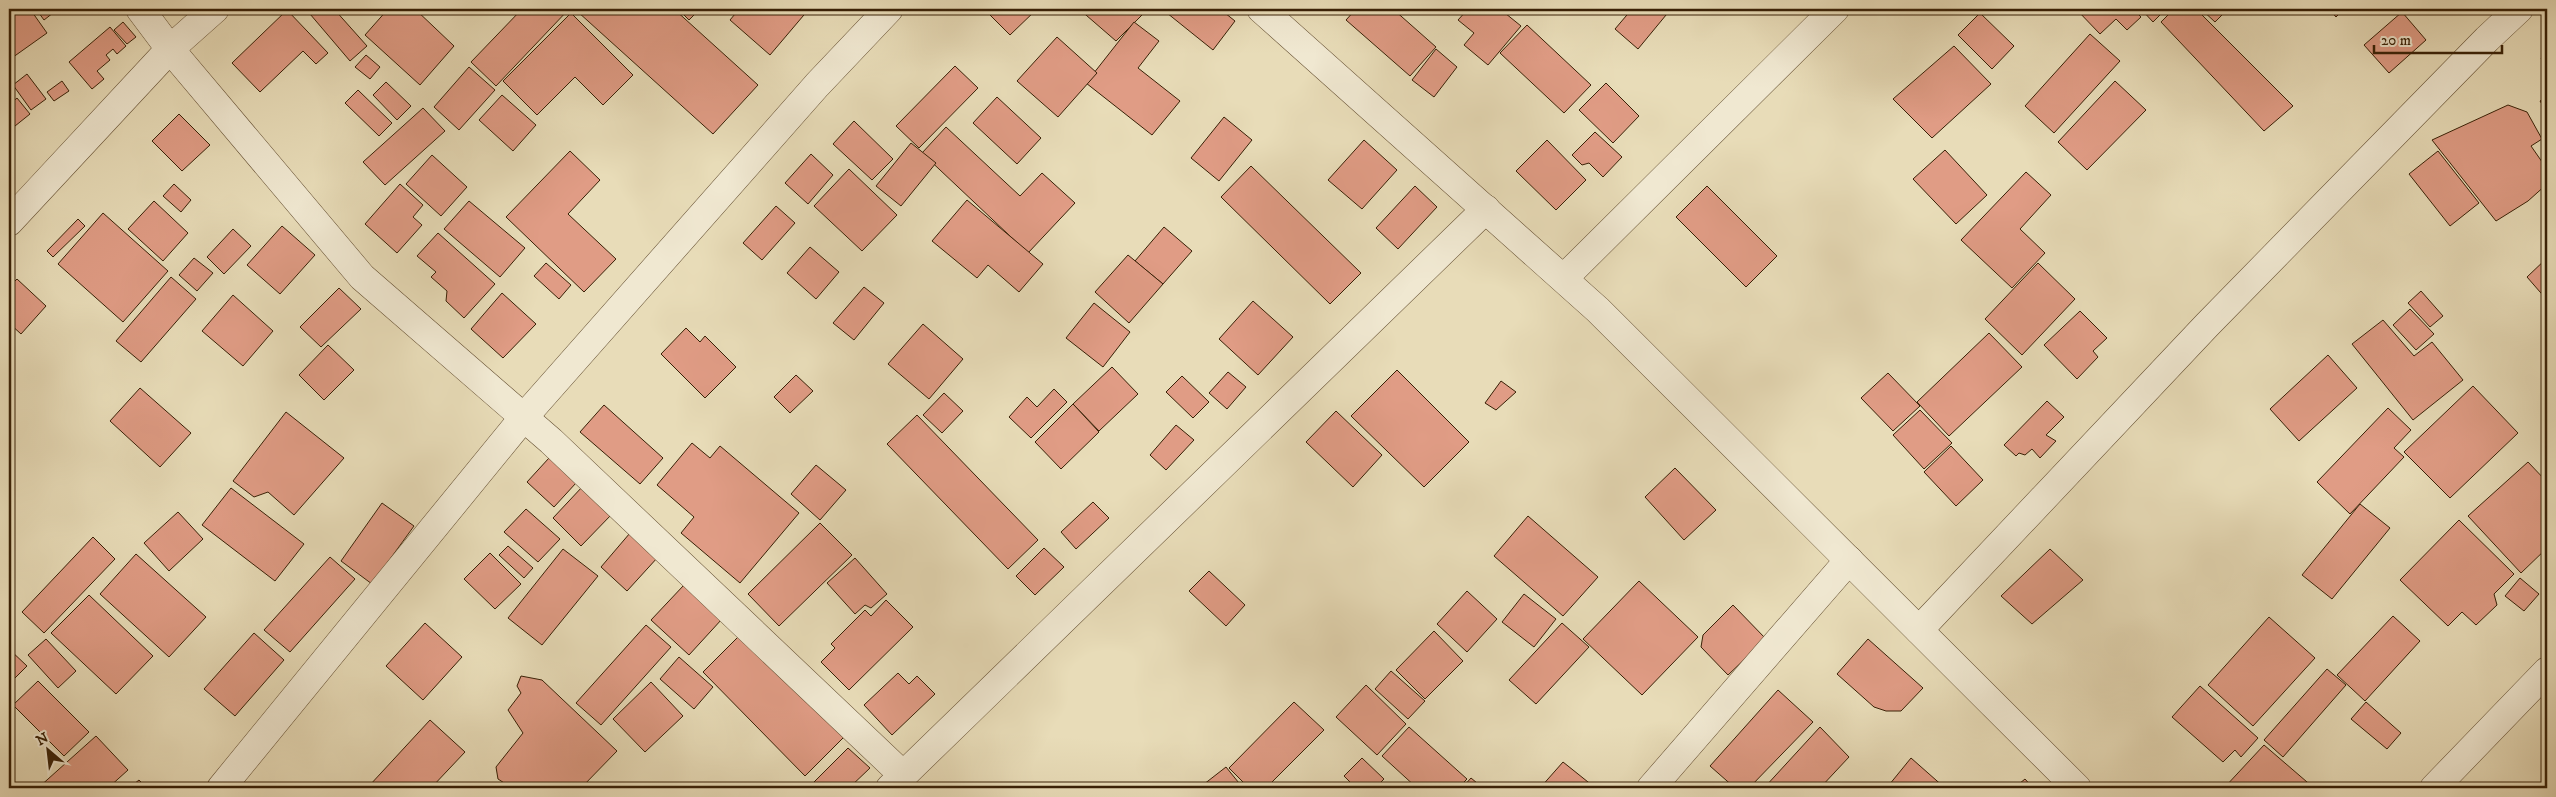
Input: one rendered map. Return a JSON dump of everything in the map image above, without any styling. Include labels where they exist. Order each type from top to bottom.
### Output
[{"type":"street","points":[[140,9],[170,49],[362,277],[524,417],[896,782],[1486,209]]},
{"type":"street","points":[[9,222],[170,49],[215,9]]},
{"type":"street","points":[[221,788],[524,417],[817,85],[889,9]]},
{"type":"street","points":[[1262,9],[1564,278],[1605,317],[2078,788]]},
{"type":"street","points":[[1564,278],[1835,9]]},
{"type":"street","points":[[1919,630],[2213,318],[2486,38],[2519,9]]},
{"type":"street","points":[[1651,788],[1849,560]]},
{"type":"street","points":[[2434,788],[2547,671]]},
{"type":"building","points":[[12,9],[30,9],[47,33],[9,60],[9,11]]},
{"type":"building","points":[[36,9],[58,9],[44,20]]},
{"type":"building","points":[[316,9],[334,9],[367,46],[350,61],[310,14]]},
{"type":"building","points":[[388,9],[415,9],[454,46],[420,85],[365,35]]},
{"type":"building","points":[[522,9],[569,9],[496,86],[471,62]]},
{"type":"building","points":[[581,9],[674,9],[758,85],[713,134],[578,12]]},
{"type":"building","points":[[678,9],[700,9],[689,20]]},
{"type":"building","points":[[729,9],[809,9],[770,55],[730,20],[735,14]]},
{"type":"building","points":[[984,9],[1037,9],[1010,35]]},
{"type":"building","points":[[1079,9],[1148,9],[1116,41]]},
{"type":"building","points":[[1162,9],[1220,9],[1235,21],[1213,50]]},
{"type":"building","points":[[1356,9],[1393,9],[1436,47],[1410,76],[1346,20]]},
{"type":"building","points":[[1468,9],[1500,9],[1521,26],[1488,65],[1464,45],[1474,33],[1458,20]]},
{"type":"building","points":[[1632,9],[1671,9],[1638,49],[1615,29]]},
{"type":"building","points":[[2076,9],[2133,9],[2141,17],[2127,30],[2116,19],[2100,34]]},
{"type":"building","points":[[2141,9],[2166,9],[2153,22]]},
{"type":"building","points":[[2174,9],[2196,9],[2293,106],[2264,131],[2161,22]]},
{"type":"building","points":[[2201,9],[2228,9],[2215,22]]},
{"type":"building","points":[[2329,9],[2344,9],[2336,17]]},
{"type":"building","points":[[287,10],[328,53],[316,64],[303,51],[260,92],[232,63]]},
{"type":"building","points":[[2402,12],[2426,40],[2389,73],[2364,45]]},
{"type":"building","points":[[571,13],[633,75],[603,105],[575,77],[537,115],[503,81]]},
{"type":"building","points":[[1980,13],[2014,46],[1992,69],[1958,35]]},
{"type":"building","points":[[123,22],[136,37],[127,44],[114,30]]},
{"type":"building","points":[[1134,22],[1159,41],[1138,68],[1180,101],[1152,135],[1086,83]]},
{"type":"building","points":[[1527,25],[1591,85],[1564,113],[1500,53]]},
{"type":"building","points":[[110,27],[126,46],[117,54],[113,49],[106,55],[110,60],[97,71],[104,79],[92,89],[69,62]]},
{"type":"building","points":[[2090,34],[2120,61],[2054,133],[2025,106]]},
{"type":"building","points":[[1057,37],[1097,73],[1058,117],[1017,81]]},
{"type":"building","points":[[1954,46],[1991,84],[1932,138],[1893,99]]},
{"type":"building","points":[[1436,49],[1457,67],[1434,97],[1412,80]]},
{"type":"building","points":[[2547,53],[2547,68],[2541,58]]},
{"type":"building","points":[[366,55],[380,67],[370,79],[355,67]]},
{"type":"building","points":[[955,66],[978,88],[919,148],[896,126]]},
{"type":"building","points":[[469,67],[495,90],[459,130],[434,107]]},
{"type":"building","points":[[27,74],[46,99],[31,110],[13,85]]},
{"type":"building","points":[[62,81],[69,91],[54,101],[47,92]]},
{"type":"building","points":[[2115,81],[2146,110],[2087,170],[2058,142]]},
{"type":"building","points":[[386,82],[411,106],[397,120],[373,95]]},
{"type":"building","points":[[1606,83],[1639,116],[1613,143],[1579,110]]},
{"type":"building","points":[[358,90],[392,123],[379,136],[345,103]]},
{"type":"building","points":[[502,95],[536,125],[513,151],[479,120]]},
{"type":"building","points":[[997,97],[1041,138],[1017,164],[973,123]]},
{"type":"building","points":[[2547,97],[2547,112],[2540,101]]},
{"type":"building","points":[[17,98],[30,114],[15,126],[9,119],[9,105]]},
{"type":"building","points":[[2508,105],[2527,112],[2542,139],[2531,146],[2547,169],[2547,184],[2528,201],[2496,221],[2432,140]]},
{"type":"building","points":[[423,108],[445,131],[385,185],[363,162]]},
{"type":"building","points":[[179,114],[210,145],[182,171],[152,141]]},
{"type":"building","points":[[1224,117],[1252,140],[1219,181],[1191,158]]},
{"type":"building","points":[[854,121],[893,159],[872,180],[833,144]]},
{"type":"building","points":[[946,127],[1020,196],[1042,173],[1075,203],[1028,253],[922,153]]},
{"type":"building","points":[[1595,132],[1622,157],[1603,177],[1589,163],[1582,165],[1572,155]]},
{"type":"building","points":[[1364,140],[1397,170],[1362,209],[1328,180]]},
{"type":"building","points":[[1547,140],[1586,180],[1556,210],[1516,171]]},
{"type":"building","points":[[911,143],[936,163],[901,206],[876,186]]},
{"type":"building","points":[[1945,150],[1987,195],[1956,224],[1913,179]]},
{"type":"building","points":[[570,151],[600,180],[568,214],[616,259],[584,292],[506,217]]},
{"type":"building","points":[[2438,151],[2479,203],[2450,226],[2409,174]]},
{"type":"building","points":[[811,154],[833,175],[808,204],[785,183]]},
{"type":"building","points":[[432,155],[467,187],[441,216],[406,184]]},
{"type":"building","points":[[9,164],[15,170],[9,175]]},
{"type":"building","points":[[1251,166],[1361,273],[1330,304],[1221,197]]},
{"type":"building","points":[[849,169],[897,215],[862,251],[814,206]]},
{"type":"building","points":[[2026,172],[2051,195],[2020,229],[2045,253],[2012,288],[1961,240]]},
{"type":"building","points":[[174,184],[191,200],[181,212],[163,196]]},
{"type":"building","points":[[400,184],[423,205],[413,217],[422,225],[397,253],[365,224]]},
{"type":"building","points":[[1415,186],[1437,207],[1398,249],[1376,228]]},
{"type":"building","points":[[1707,186],[1777,256],[1746,287],[1676,217]]},
{"type":"building","points":[[967,200],[1043,264],[1019,292],[988,265],[977,278],[932,241]]},
{"type":"building","points":[[154,201],[188,233],[163,261],[128,229]]},
{"type":"building","points":[[469,201],[525,248],[500,277],[444,229]]},
{"type":"building","points":[[776,206],[795,223],[762,260],[743,243]]},
{"type":"building","points":[[103,213],[168,271],[123,322],[58,264]]},
{"type":"building","points":[[78,219],[85,226],[53,257],[47,251]]},
{"type":"building","points":[[282,226],[315,255],[280,294],[247,265]]},
{"type":"building","points":[[1164,227],[1192,251],[1163,284],[1135,261]]},
{"type":"building","points":[[233,229],[251,246],[224,274],[207,257]]},
{"type":"building","points":[[438,233],[495,284],[464,318],[446,301],[447,291],[431,277],[436,272],[417,256]]},
{"type":"building","points":[[810,247],[839,272],[816,299],[787,273]]},
{"type":"building","points":[[1128,255],[1163,284],[1129,323],[1095,292]]},
{"type":"building","points":[[194,258],[213,273],[197,291],[179,275]]},
{"type":"building","points":[[2547,258],[2547,300],[2527,277]]},
{"type":"building","points":[[546,263],[571,285],[559,299],[534,276]]},
{"type":"building","points":[[2038,263],[2075,299],[2022,355],[1985,319]]},
{"type":"building","points":[[171,277],[196,299],[141,362],[116,341]]},
{"type":"building","points":[[17,279],[46,306],[21,334],[9,323],[9,287]]},
{"type":"building","points":[[864,287],[884,303],[854,340],[833,323]]},
{"type":"building","points":[[339,288],[361,309],[321,347],[300,327]]},
{"type":"building","points":[[2421,291],[2443,316],[2430,327],[2408,303]]},
{"type":"building","points":[[502,293],[536,324],[503,358],[471,329]]},
{"type":"building","points":[[233,295],[273,331],[243,366],[202,331]]},
{"type":"building","points":[[1253,301],[1293,337],[1258,375],[1219,339]]},
{"type":"building","points":[[1094,303],[1130,332],[1103,367],[1066,338]]},
{"type":"building","points":[[2410,309],[2434,334],[2416,350],[2393,325]]},
{"type":"building","points":[[2080,311],[2107,338],[2093,351],[2098,357],[2077,379],[2044,345]]},
{"type":"building","points":[[2383,320],[2414,356],[2432,342],[2463,380],[2413,420],[2352,344]]},
{"type":"building","points":[[923,324],[963,359],[929,399],[888,364]]},
{"type":"building","points":[[686,328],[700,342],[705,336],[736,367],[705,398],[661,354]]},
{"type":"building","points":[[1989,333],[2022,367],[1949,436],[1917,402]]},
{"type":"building","points":[[328,345],[354,370],[324,400],[299,375]]},
{"type":"building","points":[[2328,355],[2357,388],[2299,441],[2270,409]]},
{"type":"building","points":[[1112,367],[1138,394],[1099,431],[1073,404]]},
{"type":"building","points":[[1397,370],[1469,442],[1424,487],[1351,416]]},
{"type":"building","points":[[1228,372],[1246,387],[1227,409],[1209,393]]},
{"type":"building","points":[[1888,373],[1920,406],[1893,431],[1861,398]]},
{"type":"building","points":[[796,375],[813,391],[790,413],[774,397]]},
{"type":"building","points":[[1182,376],[1209,402],[1193,418],[1166,392]]},
{"type":"building","points":[[1501,381],[1516,392],[1496,410],[1485,403]]},
{"type":"building","points":[[2473,386],[2518,433],[2450,498],[2404,452]]},
{"type":"building","points":[[140,388],[191,433],[160,467],[110,421]]},
{"type":"building","points":[[1054,389],[1067,402],[1031,438],[1009,417],[1027,397],[1037,407]]},
{"type":"building","points":[[944,393],[963,411],[942,433],[923,415]]},
{"type":"building","points":[[2047,401],[2064,417],[2046,435],[2056,441],[2040,458],[2032,449],[2025,455],[2019,453],[2016,456],[2004,445]]},
{"type":"building","points":[[1073,404],[1099,432],[1061,469],[1035,442]]},
{"type":"building","points":[[604,405],[663,458],[640,484],[580,432]]},
{"type":"building","points":[[2388,408],[2411,430],[2394,448],[2404,457],[2350,514],[2317,482]]},
{"type":"building","points":[[1920,410],[1952,443],[1924,469],[1893,435]]},
{"type":"building","points":[[1336,411],[1382,455],[1353,487],[1306,442]]},
{"type":"building","points":[[286,412],[344,458],[294,515],[268,492],[254,497],[233,481]]},
{"type":"building","points":[[917,415],[1038,540],[1008,569],[887,444]]},
{"type":"building","points":[[1176,425],[1194,440],[1166,470],[1150,455]]},
{"type":"building","points":[[692,443],[710,458],[720,446],[799,513],[740,583],[681,533],[694,517],[657,485]]},
{"type":"building","points":[[1951,446],[1983,480],[1956,506],[1924,472]]},
{"type":"building","points":[[549,458],[576,483],[554,507],[527,482]]},
{"type":"building","points":[[2528,462],[2547,482],[2547,548],[2521,573],[2468,516]]},
{"type":"building","points":[[816,465],[846,490],[820,520],[791,494]]},
{"type":"building","points":[[1675,468],[1716,510],[1684,540],[1645,497]]},
{"type":"building","points":[[583,486],[612,514],[581,546],[553,518]]},
{"type":"building","points":[[231,488],[304,544],[275,581],[202,525]]},
{"type":"building","points":[[1093,502],[1109,518],[1076,549],[1061,532]]},
{"type":"building","points":[[382,503],[414,526],[372,584],[341,561]]},
{"type":"building","points":[[2360,504],[2390,528],[2332,599],[2302,575]]},
{"type":"building","points":[[526,509],[560,539],[538,562],[504,532]]},
{"type":"building","points":[[178,512],[203,539],[169,571],[144,543]]},
{"type":"building","points":[[1528,516],[1598,577],[1563,616],[1494,556]]},
{"type":"building","points":[[2459,520],[2514,574],[2494,594],[2497,605],[2476,625],[2462,612],[2448,626],[2400,580]]},
{"type":"building","points":[[820,523],[852,555],[779,626],[748,594]]},
{"type":"building","points":[[630,533],[658,557],[627,591],[601,567]]},
{"type":"building","points":[[93,537],[115,559],[44,633],[22,612]]},
{"type":"building","points":[[508,546],[533,568],[524,578],[499,555]]},
{"type":"building","points":[[1044,548],[1064,567],[1035,595],[1016,576]]},
{"type":"building","points":[[563,549],[598,576],[542,645],[508,618]]},
{"type":"building","points":[[2050,549],[2083,580],[2032,624],[2001,596]]},
{"type":"building","points":[[490,553],[521,584],[495,609],[464,579]]},
{"type":"building","points":[[136,554],[206,617],[169,657],[100,594]]},
{"type":"building","points":[[330,557],[355,579],[290,652],[264,630]]},
{"type":"building","points":[[855,558],[887,594],[871,608],[865,605],[855,614],[827,583]]},
{"type":"building","points":[[1209,571],[1245,605],[1226,626],[1189,591]]},
{"type":"building","points":[[2520,578],[2539,594],[2524,611],[2505,596]]},
{"type":"building","points":[[1639,581],[1698,637],[1642,695],[1583,639]]},
{"type":"building","points":[[684,585],[722,619],[689,655],[651,620]]},
{"type":"building","points":[[1467,591],[1497,619],[1467,652],[1437,624]]},
{"type":"building","points":[[1524,594],[1556,619],[1534,647],[1502,622]]},
{"type":"building","points":[[89,595],[153,656],[116,694],[51,633]]},
{"type":"building","points":[[886,600],[913,627],[849,690],[821,662],[835,648],[831,644],[865,610],[871,616]]},
{"type":"building","points":[[1733,605],[1766,639],[1728,675],[1701,647],[1703,635]]},
{"type":"building","points":[[2393,616],[2420,641],[2365,701],[2337,675]]},
{"type":"building","points":[[2269,617],[2315,658],[2253,726],[2208,685]]},
{"type":"building","points":[[425,623],[462,657],[423,700],[386,666]]},
{"type":"building","points":[[1562,623],[1589,647],[1536,704],[1509,680]]},
{"type":"building","points":[[646,625],[671,647],[601,725],[576,703]]},
{"type":"building","points":[[1434,631],[1463,661],[1425,699],[1396,670]]},
{"type":"building","points":[[254,633],[284,660],[235,716],[204,689]]},
{"type":"building","points":[[741,634],[844,737],[805,776],[703,672]]},
{"type":"building","points":[[46,639],[76,671],[58,688],[28,655]]},
{"type":"building","points":[[1868,639],[1923,688],[1901,711],[1886,711],[1874,707],[1837,674]]},
{"type":"building","points":[[9,649],[27,666],[9,684]]},
{"type":"building","points":[[679,657],[713,687],[694,709],[660,679]]},
{"type":"building","points":[[2327,669],[2346,685],[2283,757],[2264,740]]},
{"type":"building","points":[[1391,671],[1425,701],[1408,719],[1375,689]]},
{"type":"building","points":[[898,673],[909,684],[917,676],[935,694],[892,735],[864,705]]},
{"type":"building","points":[[521,676],[542,680],[617,751],[581,788],[512,788],[498,779],[496,767],[523,733],[508,710],[521,693],[517,686]]},
{"type":"building","points":[[38,681],[89,732],[64,756],[13,705]]},
{"type":"building","points":[[651,682],[683,716],[645,752],[613,719]]},
{"type":"building","points":[[1366,685],[1406,724],[1377,755],[1336,717]]},
{"type":"building","points":[[2200,686],[2258,738],[2241,757],[2235,750],[2223,762],[2172,717]]},
{"type":"building","points":[[1778,690],[1813,722],[1749,788],[1735,788],[1710,766]]},
{"type":"building","points":[[1294,702],[1324,730],[1266,788],[1249,788],[1229,768]]},
{"type":"building","points":[[2366,702],[2401,733],[2387,749],[2351,719]]},
{"type":"building","points":[[430,720],[465,752],[431,788],[372,788],[369,786]]},
{"type":"building","points":[[1409,727],[1467,779],[1458,788],[1417,788],[1382,756]]},
{"type":"building","points":[[1820,727],[1849,757],[1820,788],[1764,788]]},
{"type":"building","points":[[96,736],[128,770],[108,788],[38,788]]},
{"type":"building","points":[[2264,745],[2314,788],[2224,788]]},
{"type":"building","points":[[848,748],[870,768],[849,788],[808,788]]},
{"type":"building","points":[[1362,758],[1384,779],[1375,788],[1356,788],[1344,776]]},
{"type":"building","points":[[1911,758],[1945,788],[1892,788],[1889,785]]},
{"type":"building","points":[[1563,762],[1593,786],[1591,788],[1540,788]]},
{"type":"building","points":[[1226,767],[1243,788],[1199,788]]},
{"type":"building","points":[[1471,778],[1483,788],[1462,788]]},
{"type":"building","points":[[2025,779],[2033,788],[2014,788]]},
{"type":"building","points":[[139,780],[147,788],[129,788]]}]
